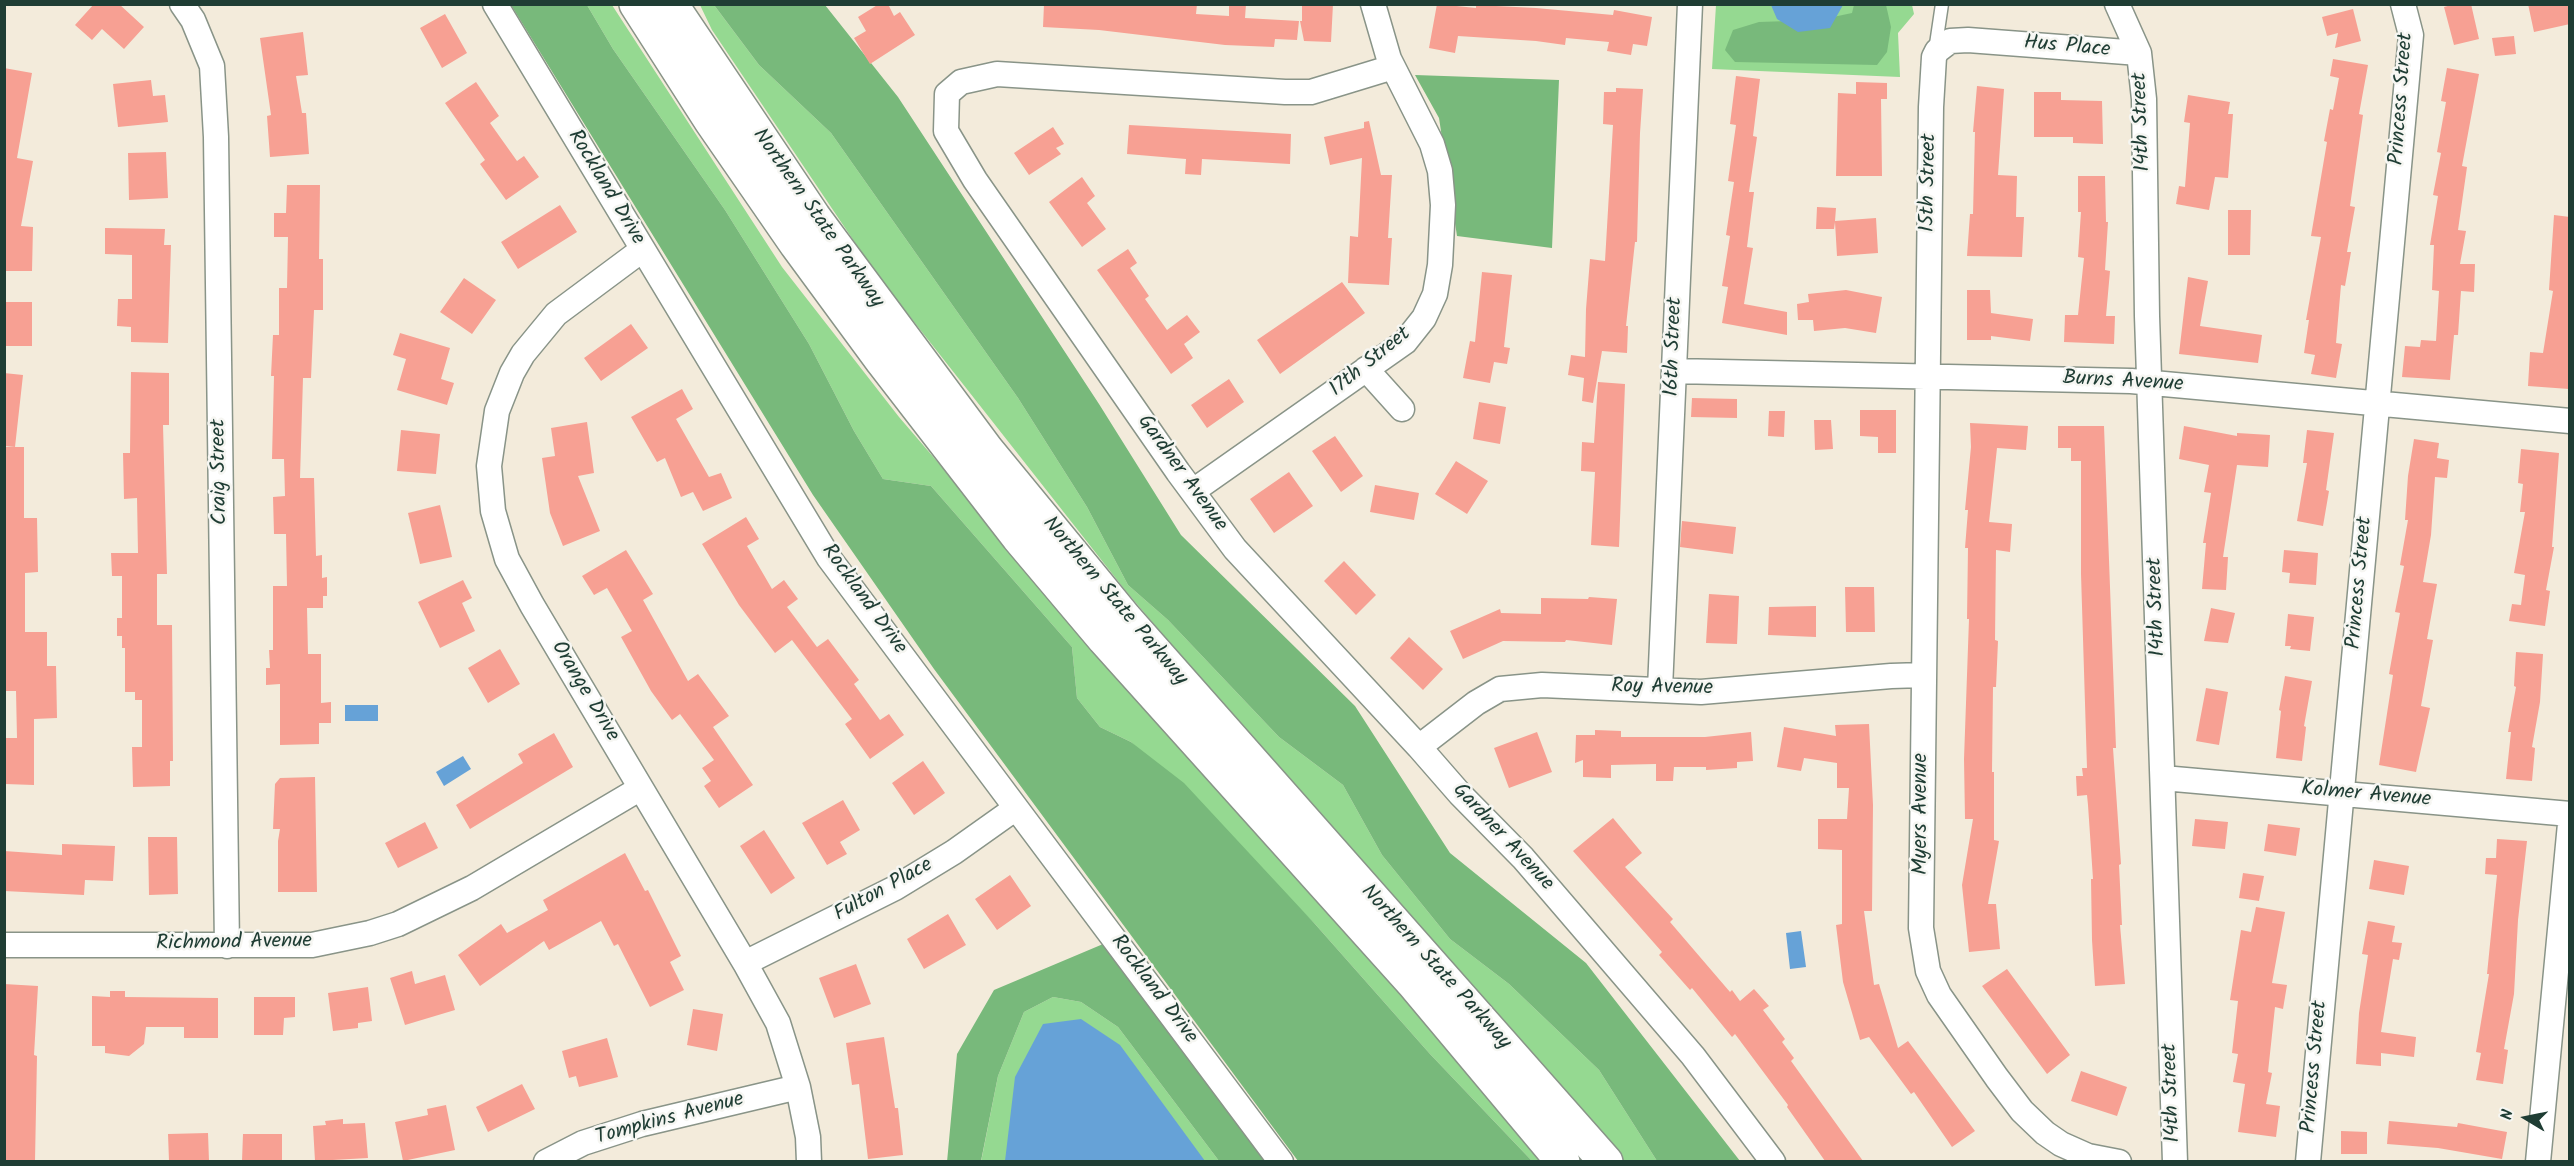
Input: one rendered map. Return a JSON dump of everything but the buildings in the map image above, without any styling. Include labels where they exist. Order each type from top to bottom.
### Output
[{"type":"highway","name":"Northern State Parkway","points":[[636,4],[711,121],[796,244],[882,361],[1018,537],[1104,639],[1413,983],[1563,1161]]},
{"type":"highway","name":"Northern State Parkway","points":[[671,4],[814,218],[987,450],[1125,618],[1606,1161]]},
{"type":"street","name":"Craig Street","points":[[182,4],[193,20],[212,66],[216,138],[227,946]]},
{"type":"street","name":"Rockland Drive","points":[[495,4],[829,558],[1281,1161]]},
{"type":"street","name":"17th Street","points":[[1194,491],[1405,342],[1424,318],[1435,294],[1440,265],[1443,205],[1440,171],[1432,144],[1393,67],[1373,4]]},
{"type":"street","name":"16th Street","points":[[1660,689],[1690,4]]},
{"type":"street","name":"14th Street","points":[[2117,4],[2139,53],[2144,99],[2147,316],[2175,1161]]},
{"type":"street","name":"Princess Street","points":[[2308,1161],[2411,35],[2403,4]]},
{"type":"street","name":"Hus Place","points":[[1934,57],[1937,51],[1950,41],[2139,53]]},
{"type":"street","name":"15th Street","points":[[1928,376],[1931,107],[1934,57]]},
{"type":"street","name":"Gardner Avenue","points":[[1393,67],[1311,92],[997,74],[961,82],[947,94],[946,131],[975,180],[1178,472],[1235,549],[1460,794],[1523,858],[1670,1029],[1773,1161]]},
{"type":"street","name":"Orange Drive","points":[[642,250],[556,314],[523,354],[512,373],[497,411],[489,466],[493,512],[507,559],[532,605],[745,963],[778,1023],[798,1087],[808,1137],[809,1161]]},
{"type":"street","points":[[1366,369],[1402,409]]},
{"type":"street","name":"Burns Avenue","points":[[1674,371],[1928,376],[2151,384],[2570,421]]},
{"type":"street","name":"Myers Avenue","points":[[1928,376],[1921,928],[1928,971],[1939,995],[1996,1078],[2022,1111],[2045,1133],[2061,1144],[2088,1156],[2118,1161]]},
{"type":"street","name":"Roy Avenue","points":[[1419,747],[1476,703],[1500,689],[1542,685],[1701,692],[1923,675]]},
{"type":"street","name":"Kolmer Avenue","points":[[2163,778],[2570,814]]},
{"type":"street","name":"Richmond Avenue","points":[[4,945],[312,945],[370,933],[398,924],[472,888],[641,788]]},
{"type":"street","name":"Fulton Place","points":[[745,963],[895,888],[954,852],[1016,808]]},
{"type":"street","points":[[2538,1161],[2570,824]]},
{"type":"street","name":"Tompkins Avenue","points":[[546,1161],[583,1143],[642,1124],[798,1087]]},
{"type":"lane","points":[[1934,57],[1942,4]]},
{"type":"green space","points":[[511,5],[587,5],[613,49],[725,210],[809,344],[854,431],[883,479],[931,486],[1072,647],[1077,698],[1100,727],[1131,742],[1184,783],[1315,924],[1430,1054],[1532,1161],[1298,1161],[934,669],[813,495]]},
{"type":"green space","points":[[587,5],[612,5],[782,267],[899,417],[1273,853],[1551,1161],[1532,1161],[1430,1054],[1315,924],[1131,742],[1100,727],[1077,698],[1072,647],[931,486],[883,479],[854,431],[809,344],[725,210],[613,49]]},
{"type":"green space","points":[[700,5],[714,5],[759,65],[831,133],[1018,398],[1087,507],[1128,585],[1168,620],[1279,737],[1343,785],[1382,855],[1450,939],[1509,984],[1599,1070],[1657,1161],[1624,1161],[1247,734],[1125,590],[874,271],[712,30]]},
{"type":"green space","points":[[714,5],[825,5],[898,97],[1099,404],[1181,535],[1355,706],[1450,853],[1586,963],[1740,1161],[1657,1161],[1599,1070],[1509,984],[1450,939],[1382,855],[1343,785],[1279,737],[1168,620],[1128,585],[1087,507],[1018,398],[831,133],[759,65]]},
{"type":"green space","points":[[1716,5],[1912,5],[1914,14],[1898,33],[1900,77],[1712,69]]},
{"type":"green space","points":[[1854,5],[1886,5],[1891,27],[1887,52],[1877,65],[1735,62],[1725,50],[1733,30],[1759,22],[1819,20],[1852,13]]},
{"type":"green space","points":[[1415,75],[1559,80],[1552,248],[1457,236],[1439,118]]},
{"type":"green space","points":[[1115,939],[1281,1161],[1219,1161],[1118,1027],[1081,1002],[1053,997],[1024,1012],[998,1076],[981,1161],[947,1162],[957,1054],[994,990]]},
{"type":"green space","points":[[1053,997],[1081,1002],[1118,1027],[1219,1161],[981,1162],[998,1076],[1024,1012]]},
{"type":"water","points":[[1771,5],[1843,5],[1830,28],[1798,32],[1777,19]]},
{"type":"water","points":[[345,705],[378,705],[378,721],[345,721]]},
{"type":"water","points":[[463,756],[471,769],[444,786],[436,772]]},
{"type":"water","points":[[1801,931],[1806,967],[1790,969],[1786,933]]},
{"type":"water","points":[[1081,1019],[1120,1045],[1205,1161],[1005,1161],[1015,1077],[1043,1024]]}]
